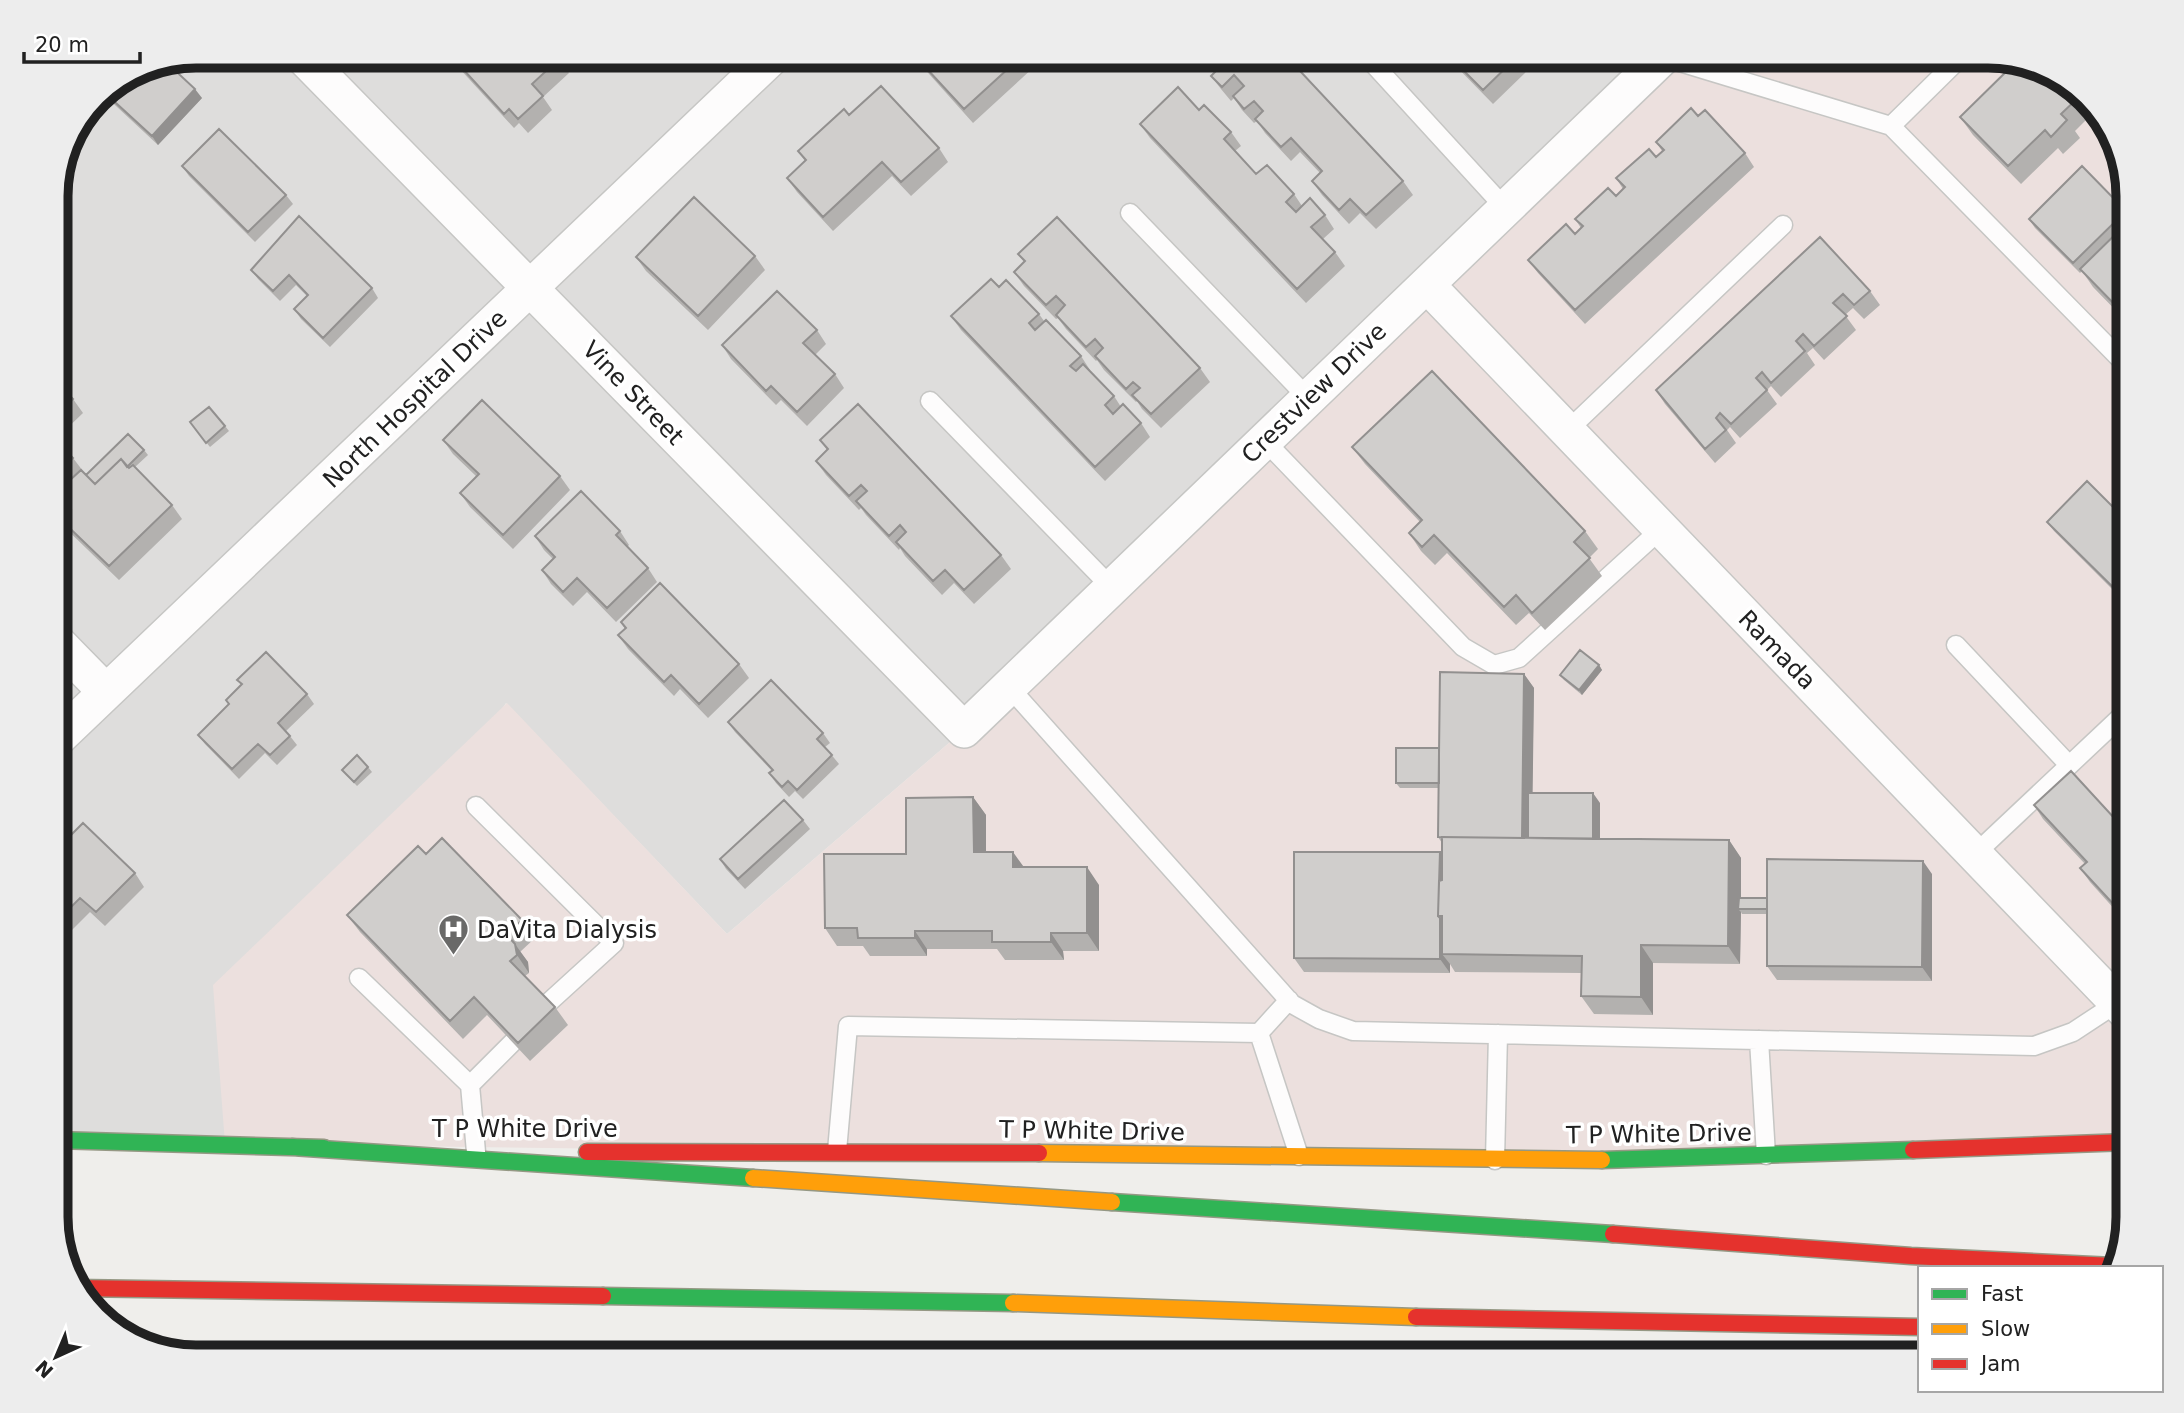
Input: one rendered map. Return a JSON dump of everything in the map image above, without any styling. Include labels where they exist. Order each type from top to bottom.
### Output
[{"type":"main road","name":"T P White Drive","points":[[69,1140],[477,1152],[837,1151],[1495,1160],[2116,1142]]},
{"type":"main road","points":[[292,1147],[978,1195],[1713,1239],[2003,1263],[2106,1266]]},
{"type":"main road","points":[[90,1288],[974,1302],[1428,1317],[1918,1327]]},
{"type":"street","name":"Crestview Drive","points":[[964,730],[1650,68]]},
{"type":"street","name":"Vine Street","points":[[315,69],[964,730]]},
{"type":"street","name":"North Hospital Drive","points":[[69,728],[760,69]]},
{"type":"street","name":"Ramada","points":[[1427,285],[2116,1003]]},
{"type":"street","points":[[69,654],[106,692]]},
{"type":"lane","points":[[1378,68],[1506,209]]},
{"type":"lane","points":[[1703,68],[1891,126],[2116,355]]},
{"type":"lane","points":[[1891,126],[1950,68]]},
{"type":"lane","points":[[1130,213],[1309,399]]},
{"type":"lane","points":[[1567,431],[1783,225]]},
{"type":"lane","points":[[930,401],[1112,588]]},
{"type":"lane","points":[[1265,442],[1463,647],[1494,665],[1519,658],[1661,529]]},
{"type":"lane","points":[[1956,645],[2069,765]]},
{"type":"lane","points":[[1009,687],[1289,1000],[1319,1019],[1353,1031],[2034,1046],[2116,1012]]},
{"type":"lane","points":[[1974,855],[2116,721]]},
{"type":"lane","points":[[476,806],[614,943],[547,1004]]},
{"type":"lane","points":[[359,978],[470,1085],[477,1152]]},
{"type":"lane","points":[[837,1151],[848,1026],[1259,1033],[1289,1000]]},
{"type":"lane","points":[[1259,1033],[1298,1156]]},
{"type":"lane","points":[[1495,1160],[1499,1034]]},
{"type":"lane","points":[[1759,1040],[1766,1154]]},
{"type":"lane","points":[[470,1085],[513,1042]]},
{"type":"shaded area","points":[[1649,68],[964,730],[727,934],[506,703],[225,1144],[69,1140],[69,179],[81,139],[100,112],[118,95],[132,85],[155,75],[188,69]]},
{"type":"shaded area","points":[[1649,68],[1988,68],[2013,71],[2045,81],[2059,90],[2084,112],[2103,139],[2115,179],[2116,196],[2116,1143],[1495,1160],[225,1144],[213,985],[507,703],[727,934],[964,730]]},
{"type":"building","points":[[1219,68],[1298,68],[1403,181],[1366,215],[1350,199],[1339,210],[1312,181],[1322,171],[1291,138],[1281,147],[1255,119],[1263,111],[1254,101],[1244,109],[1233,96],[1244,86],[1234,75],[1222,87],[1211,76]]},
{"type":"building","points":[[1461,68],[1505,68],[1483,90]]},
{"type":"building","points":[[463,69],[548,69],[532,84],[543,96],[518,119],[509,109],[504,114]]},
{"type":"building","points":[[927,69],[1008,69],[964,109]]},
{"type":"building","points":[[2008,70],[2045,81],[2074,102],[2061,114],[2067,120],[2051,137],[2045,130],[2008,166],[1960,117]]},
{"type":"building","points":[[175,71],[195,89],[152,136],[113,100],[132,85],[155,75]]},
{"type":"building","points":[[881,86],[939,148],[901,182],[882,162],[823,217],[787,178],[806,160],[798,151],[844,109],[849,115]]},
{"type":"building","points":[[1178,87],[1199,110],[1204,105],[1231,132],[1224,139],[1256,174],[1267,165],[1294,194],[1286,202],[1296,212],[1310,198],[1325,215],[1311,227],[1335,252],[1297,289],[1140,124]]},
{"type":"building","points":[[1691,108],[1698,116],[1705,110],[1745,153],[1575,310],[1528,260],[1566,224],[1575,234],[1583,226],[1575,219],[1608,188],[1616,196],[1625,187],[1616,178],[1649,149],[1656,157],[1664,150],[1656,142]]},
{"type":"building","points":[[219,129],[286,195],[248,232],[182,166]]},
{"type":"building","points":[[2082,166],[2116,201],[2116,221],[2073,263],[2029,219]]},
{"type":"building","points":[[694,197],[755,256],[698,316],[636,257]]},
{"type":"building","points":[[299,216],[372,288],[323,338],[294,309],[308,295],[289,275],[273,291],[251,270]]},
{"type":"building","points":[[1057,217],[1200,368],[1151,414],[1132,395],[1140,388],[1133,382],[1126,389],[1095,356],[1103,348],[1095,339],[1086,347],[1056,315],[1065,305],[1056,296],[1046,305],[1014,272],[1025,261],[1018,254]]},
{"type":"building","points":[[2116,234],[2116,306],[2080,269]]},
{"type":"building","points":[[1820,237],[1870,291],[1854,305],[1843,294],[1833,303],[1847,316],[1814,346],[1803,334],[1796,341],[1805,351],[1771,383],[1762,372],[1756,378],[1767,390],[1731,424],[1720,413],[1716,418],[1726,430],[1705,449],[1656,390]]},
{"type":"building","points":[[991,279],[999,287],[1006,280],[1039,314],[1029,323],[1035,330],[1046,320],[1081,356],[1070,366],[1076,371],[1083,364],[1114,396],[1105,405],[1113,414],[1123,404],[1141,423],[1095,467],[951,316]]},
{"type":"building","points":[[777,291],[817,330],[803,343],[835,374],[797,412],[771,386],[766,391],[722,345]]},
{"type":"building","points":[[1432,371],[1585,531],[1574,542],[1590,558],[1532,613],[1516,595],[1504,607],[1434,535],[1422,547],[1409,533],[1422,520],[1352,447]]},
{"type":"building","points":[[482,400],[560,476],[503,535],[460,493],[479,474],[443,440]]},
{"type":"building","points":[[858,404],[1001,555],[964,590],[945,570],[933,581],[896,542],[906,532],[900,525],[889,536],[856,501],[867,491],[861,485],[849,496],[816,461],[828,449],[820,440]]},
{"type":"building","points":[[209,407],[225,426],[206,443],[190,422]]},
{"type":"building","points":[[128,434],[144,450],[127,467],[121,459],[95,484],[86,475]]},
{"type":"building","points":[[121,459],[129,468],[133,465],[172,505],[109,566],[69,528],[69,481],[81,470],[95,484]]},
{"type":"building","points":[[2087,481],[2116,510],[2116,590],[2047,522]]},
{"type":"building","points":[[581,491],[620,531],[616,535],[648,568],[607,608],[577,578],[563,592],[542,570],[555,557],[535,536]]},
{"type":"building","points":[[660,583],[739,664],[699,704],[671,675],[664,682],[618,635],[626,628],[621,622]]},
{"type":"building","points":[[1580,650],[1599,665],[1579,690],[1560,675]]},
{"type":"building","points":[[266,652],[307,694],[278,723],[290,736],[270,755],[258,744],[232,769],[198,735],[229,704],[226,700],[242,684],[237,680]]},
{"type":"building","points":[[1440,672],[1524,674],[1522,838],[1438,837]]},
{"type":"building","points":[[771,680],[823,733],[817,739],[832,755],[797,790],[788,781],[782,787],[769,773],[773,770],[728,722]]},
{"type":"building","points":[[1396,748],[1439,748],[1439,783],[1396,783]]},
{"type":"building","points":[[357,755],[368,767],[354,782],[342,770]]},
{"type":"building","points":[[2071,771],[2116,820],[2116,907],[2080,868],[2087,862],[2034,805]]},
{"type":"building","points":[[1528,793],[1593,793],[1593,839],[1528,838]]},
{"type":"building","points":[[973,797],[974,852],[1013,852],[1013,867],[1087,867],[1087,933],[1051,933],[1051,942],[992,942],[992,931],[915,931],[915,938],[858,938],[857,928],[825,928],[824,854],[906,854],[906,798]]},
{"type":"building","points":[[784,800],[803,820],[738,879],[720,859]]},
{"type":"building","points":[[83,823],[135,873],[96,912],[80,898],[69,909],[69,837]]},
{"type":"building","points":[[1442,837],[1729,840],[1728,946],[1641,945],[1641,997],[1581,996],[1582,956],[1442,954],[1442,916],[1438,916],[1439,881],[1442,880]]},
{"type":"building","name":"DaVita Dialysis","points":[[442,838],[522,920],[507,935],[515,944],[517,955],[510,961],[555,1007],[518,1043],[474,997],[450,1021],[347,915],[418,846],[426,854]]},
{"type":"building","points":[[1294,852],[1440,852],[1440,959],[1294,958]]},
{"type":"building","points":[[1767,859],[1923,861],[1922,967],[1767,966]]},
{"type":"building","points":[[1739,898],[1767,898],[1767,909],[1738,909]]},
{"type":"traffic: fast","points":[[69,1140],[324,1148]]},
{"type":"traffic: fast","points":[[292,1147],[753,1178]]},
{"type":"traffic: fast","points":[[1602,1160],[1913,1150]]},
{"type":"traffic: fast","points":[[1112,1202],[1613,1234]]},
{"type":"traffic: fast","points":[[603,1296],[1013,1303]]},
{"type":"traffic: slow","points":[[1039,1153],[1602,1160]]},
{"type":"traffic: slow","points":[[753,1178],[1112,1202]]},
{"type":"traffic: slow","points":[[1013,1303],[1416,1317]]},
{"type":"traffic: jam","points":[[1913,1150],[2116,1142]]},
{"type":"traffic: jam","points":[[587,1152],[1039,1153]]},
{"type":"traffic: jam","points":[[1613,1234],[1911,1256],[2106,1266]]},
{"type":"traffic: jam","points":[[90,1288],[603,1296]]},
{"type":"traffic: jam","points":[[1416,1317],[1918,1327]]},
{"type":"place","name":"DaVita Dialysis","points":[[454,957]]}]
